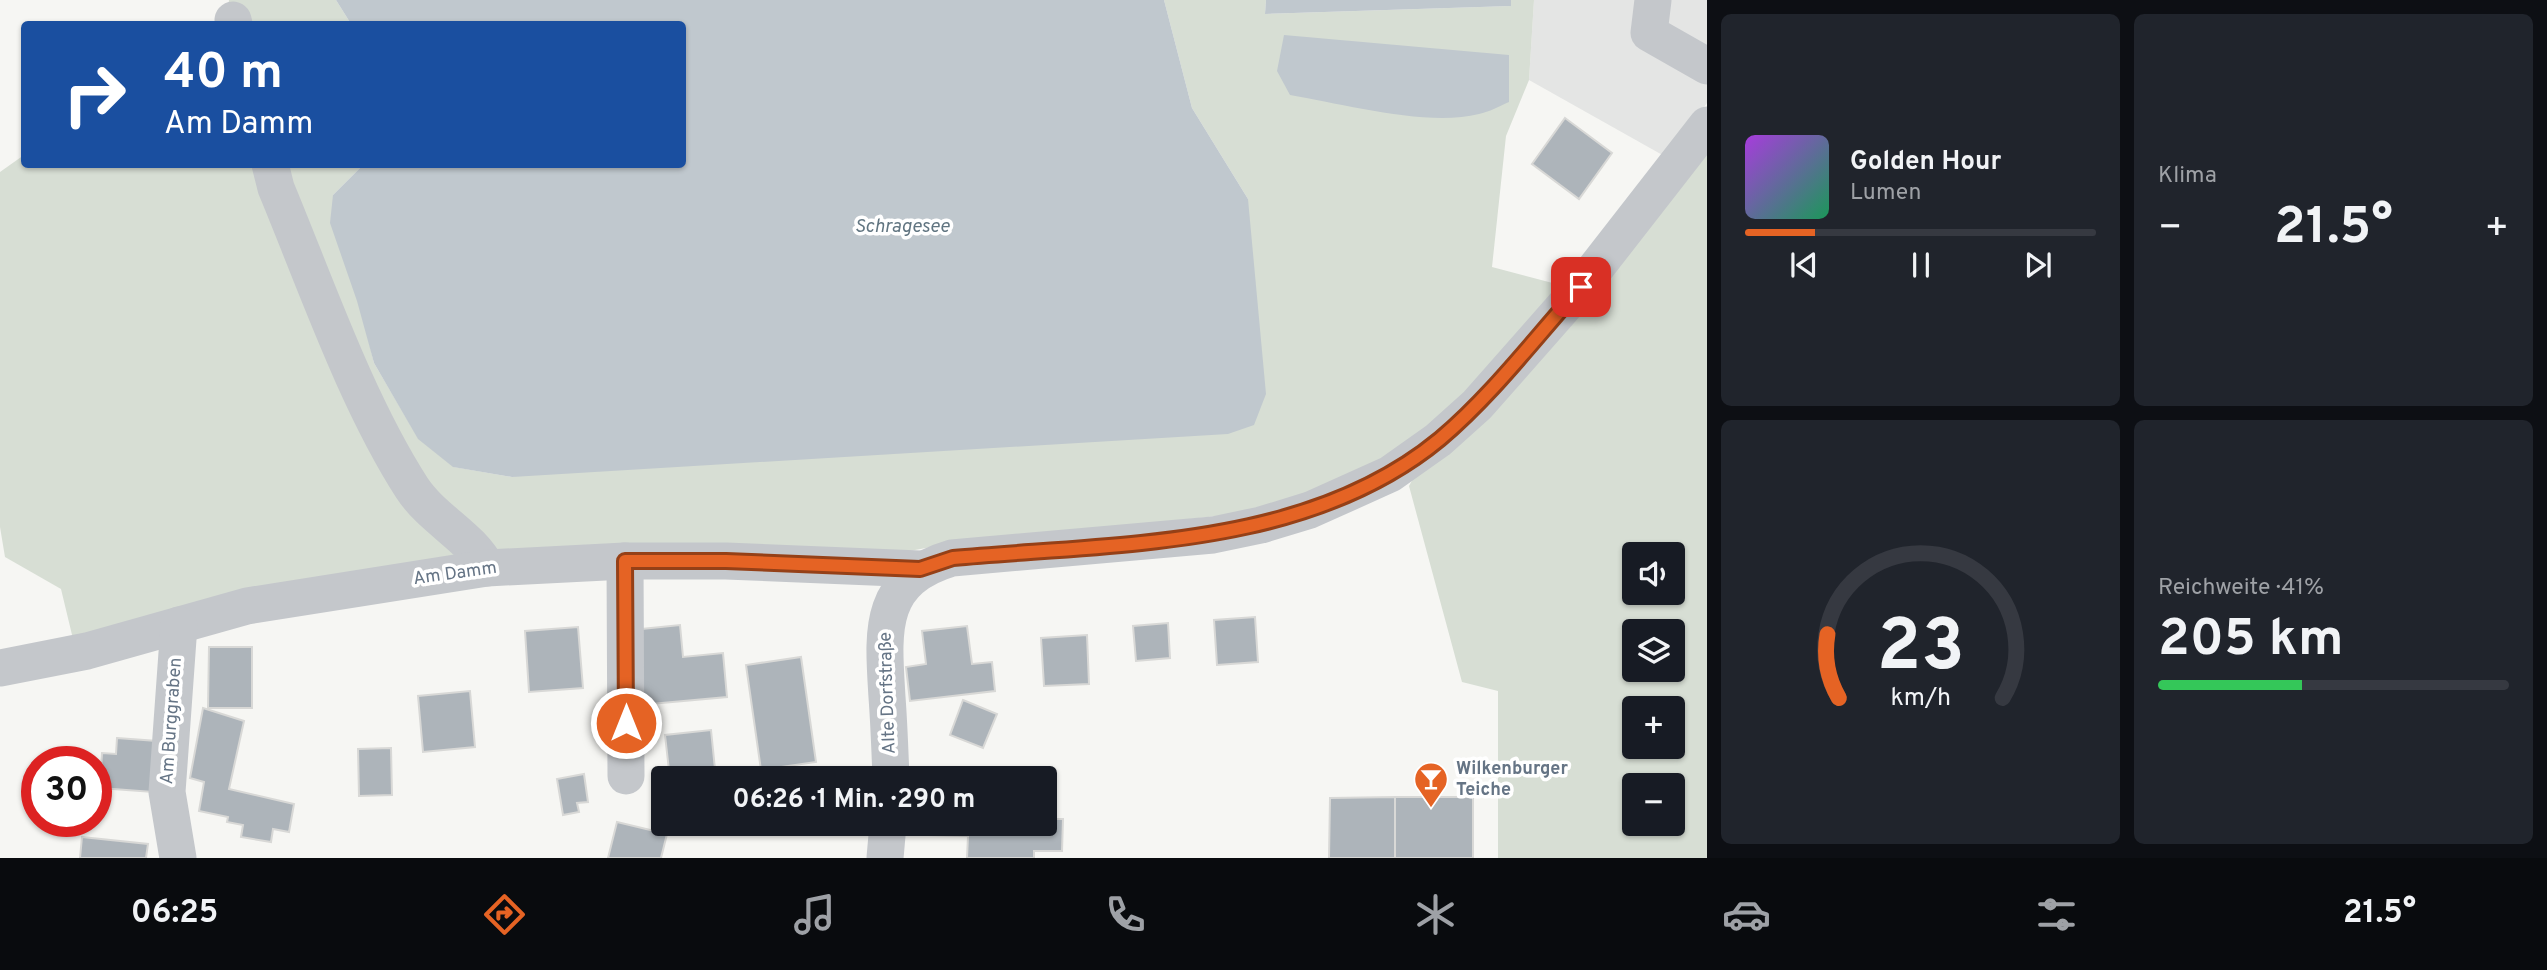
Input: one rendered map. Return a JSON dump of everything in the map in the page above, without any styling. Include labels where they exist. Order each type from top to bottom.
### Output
[{"type":"street","points":[[1653,0],[1649,33],[1707,66]]},
{"type":"street","name":"Alte Dorfstraße","points":[[890,766],[884,631],[890,604],[920,569],[953,558],[1213,535],[1310,510],[1390,474],[1438,440],[1477,405],[1581,287],[1707,125]]},
{"type":"street","points":[[271,168],[281,200],[387,443],[430,512],[479,551],[487,568]]},
{"type":"street","points":[[625,561],[626,776]]},
{"type":"street","name":"Am Damm","points":[[0,668],[87,651],[247,606],[487,568],[625,561],[726,561],[920,569]]},
{"type":"street","points":[[815,566],[851,584],[871,604],[884,631]]},
{"type":"street","name":"Am Burggraben","points":[[178,858],[167,792],[179,625]]},
{"type":"street","points":[[885,858],[887,836]]},
{"type":"shaded area","points":[[229,0],[336,0],[349,21],[221,21],[227,17]]},
{"type":"shaded area","points":[[1164,0],[1266,0],[1265,14],[1511,6],[1511,0],[1534,0],[1529,80],[1506,136],[1492,267],[1564,286],[1460,401],[1400,449],[1367,469],[1322,490],[1246,513],[942,545],[888,555],[727,552],[73,639],[61,589],[5,557],[0,527],[0,172],[21,157],[21,168],[360,168],[333,195],[374,363],[418,438],[454,467],[512,477],[1248,199],[1192,108]]},
{"type":"shaded area","points":[[1534,0],[1707,0],[1707,103],[1666,157],[1529,80]]},
{"type":"shaded area","points":[[1707,149],[1707,858],[1498,858],[1498,691],[1462,682],[1409,486],[1415,475]]},
{"type":"water","name":"Schragesee","points":[[336,0],[1164,0],[1192,108],[1248,199],[1266,394],[1254,425],[1228,434],[512,477],[453,467],[418,439],[374,363],[357,301],[330,223],[333,195],[360,168],[686,168],[686,21],[349,21]]},
{"type":"water","points":[[1266,0],[1511,0],[1511,6],[1265,14]]},
{"type":"water","points":[[1284,35],[1509,55],[1509,102],[1479,114],[1435,118],[1385,113],[1290,95],[1277,71]]},
{"type":"building","points":[[1565,118],[1612,153],[1579,199],[1532,164]]},
{"type":"building","points":[[1255,617],[1258,662],[1217,665],[1214,620]]},
{"type":"building","points":[[1168,623],[1170,658],[1136,661],[1133,626]]},
{"type":"building","points":[[680,625],[683,657],[723,653],[727,697],[640,705],[632,630]]},
{"type":"building","points":[[967,626],[972,664],[992,662],[995,691],[910,701],[906,667],[926,664],[922,631]]},
{"type":"building","points":[[578,627],[583,688],[529,692],[525,631]]},
{"type":"building","points":[[1087,635],[1089,684],[1044,686],[1041,638]]},
{"type":"building","points":[[209,647],[252,647],[252,708],[208,708]]},
{"type":"building","points":[[801,657],[816,762],[760,766],[746,665]]},
{"type":"building","points":[[470,691],[475,747],[423,752],[418,696]]},
{"type":"building","points":[[963,700],[997,714],[983,748],[950,735]]},
{"type":"building","points":[[203,708],[244,721],[229,789],[294,804],[289,832],[273,829],[271,842],[241,837],[243,825],[227,822],[228,817],[199,811],[204,782],[190,778]]},
{"type":"building","points":[[711,730],[715,766],[669,766],[665,735]]},
{"type":"building","points":[[117,738],[157,741],[153,792],[112,789],[112,754],[116,754]]},
{"type":"building","points":[[391,748],[392,795],[359,796],[358,749]]},
{"type":"building","points":[[584,774],[588,802],[577,803],[579,812],[563,815],[557,779]]},
{"type":"building","points":[[1395,797],[1473,797],[1473,858],[1395,858]]},
{"type":"building","points":[[1395,797],[1395,858],[1329,858],[1330,798]]},
{"type":"building","points":[[1057,819],[1063,819],[1062,851],[1034,851],[1034,858],[967,858],[968,836],[1057,836]]},
{"type":"building","points":[[617,822],[651,830],[651,836],[666,836],[661,858],[608,858]]},
{"type":"building","points":[[82,837],[148,844],[146,858],[80,858]]},
{"type":"place","name":"Wilkenburger Teiche","points":[[1431,809]]},
{"type":"route","points":[[626,723],[625,561],[726,561],[859,569],[920,569],[953,558],[1213,535],[1261,525],[1310,510],[1349,494],[1390,474],[1438,440],[1477,405],[1581,287]]}]
